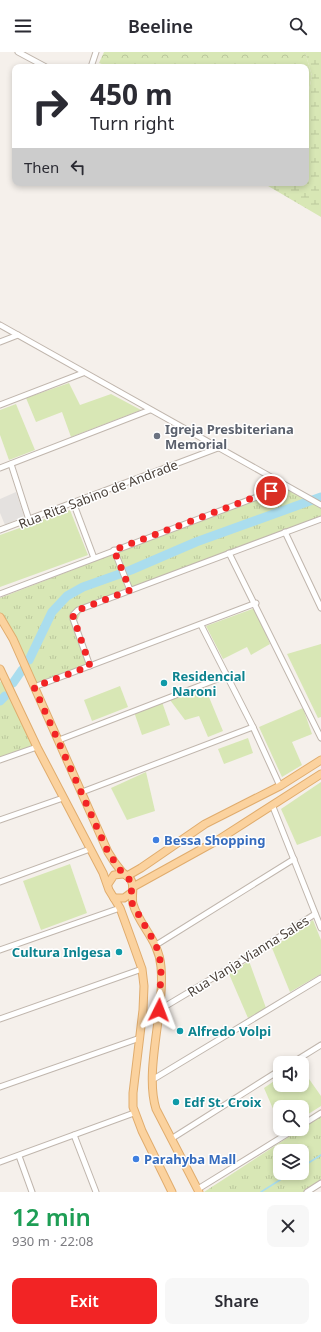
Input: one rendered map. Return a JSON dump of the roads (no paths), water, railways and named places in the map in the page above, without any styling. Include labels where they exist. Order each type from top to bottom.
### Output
[{"type":"main road","points":[[0,617],[10,633],[108,852],[125,875],[132,890],[135,910],[156,945],[161,973],[152,1080],[153,1099],[171,1139],[199,1191]]},
{"type":"main road","points":[[0,669],[2,679],[108,884],[109,890],[120,908],[142,969],[144,997],[133,1093],[134,1113],[172,1192]]},
{"type":"main road","points":[[108,884],[114,875],[125,875],[141,868],[205,824],[280,786],[321,760]]},
{"type":"main road","points":[[114,898],[124,898],[132,890],[272,807],[321,774]]},
{"type":"street","points":[[92,64],[96,52]]},
{"type":"street","points":[[22,53],[41,64]]},
{"type":"street","points":[[0,325],[320,505]]},
{"type":"street","points":[[0,342],[18,335]]},
{"type":"street","points":[[0,405],[83,373]]},
{"type":"street","points":[[0,468],[150,410]]},
{"type":"street","name":"Rua Rita Sabino de Andrade","points":[[0,530],[218,448]]},
{"type":"street","points":[[11,464],[29,520]]},
{"type":"street","points":[[0,594],[286,486]]},
{"type":"street","points":[[73,502],[94,558]]},
{"type":"street","points":[[90,666],[73,616],[78,610],[321,519]]},
{"type":"street","points":[[285,532],[321,608]]},
{"type":"street","points":[[114,550],[130,590]]},
{"type":"street","points":[[229,553],[256,603],[321,738]]},
{"type":"street","points":[[34,687],[256,603]]},
{"type":"street","points":[[201,624],[228,675],[280,786]]},
{"type":"street","points":[[59,740],[228,675]]},
{"type":"street","points":[[82,792],[253,727]]},
{"type":"street","points":[[0,760],[37,747]]},
{"type":"street","points":[[0,820],[63,798]]},
{"type":"street","points":[[272,807],[321,928]]},
{"type":"street","points":[[0,882],[90,849]]},
{"type":"street","points":[[156,945],[294,859]]},
{"type":"street","points":[[0,950],[120,908]]},
{"type":"street","name":"Rua Vanja Vianna Sales","points":[[159,1010],[248,957],[315,914]]},
{"type":"street","points":[[0,1019],[142,969]]},
{"type":"street","points":[[152,1080],[321,978]]},
{"type":"street","points":[[0,1087],[140,1038]]},
{"type":"street","points":[[303,1056],[321,1045]]},
{"type":"street","points":[[171,1139],[273,1074]]},
{"type":"street","points":[[0,1162],[134,1113]]},
{"type":"street","points":[[309,1121],[321,1113]]},
{"type":"street","points":[[74,1135],[96,1192]]},
{"type":"street","points":[[199,1191],[284,1136]]},
{"type":"street","points":[[19,1156],[32,1192]]},
{"type":"street","points":[[307,1192],[321,1183]]},
{"type":"waterway","points":[[29,660],[52,612],[67,596],[83,587],[131,570],[196,542],[321,497]]},
{"type":"waterway","points":[[13,683],[22,670]]},
{"type":"waterway","points":[[0,701],[5,696]]},
{"type":"waterway","points":[[309,1163],[321,1155]]},
{"type":"waterway","points":[[261,1192],[280,1180]]},
{"type":"place","name":"Igreja Presbiteriana Memorial","points":[[157,436]]},
{"type":"place","name":"Residencial Naroni","points":[[164,683]]},
{"type":"place","name":"Bessa Shopping","points":[[156,840]]},
{"type":"place","name":"Cultura Inlgesa","points":[[119,952]]},
{"type":"place","name":"Alfredo Volpi","points":[[180,1031]]},
{"type":"place","name":"Edf St. Croix","points":[[176,1102]]},
{"type":"place","name":"Parahyba Mall","points":[[136,1159]]}]
